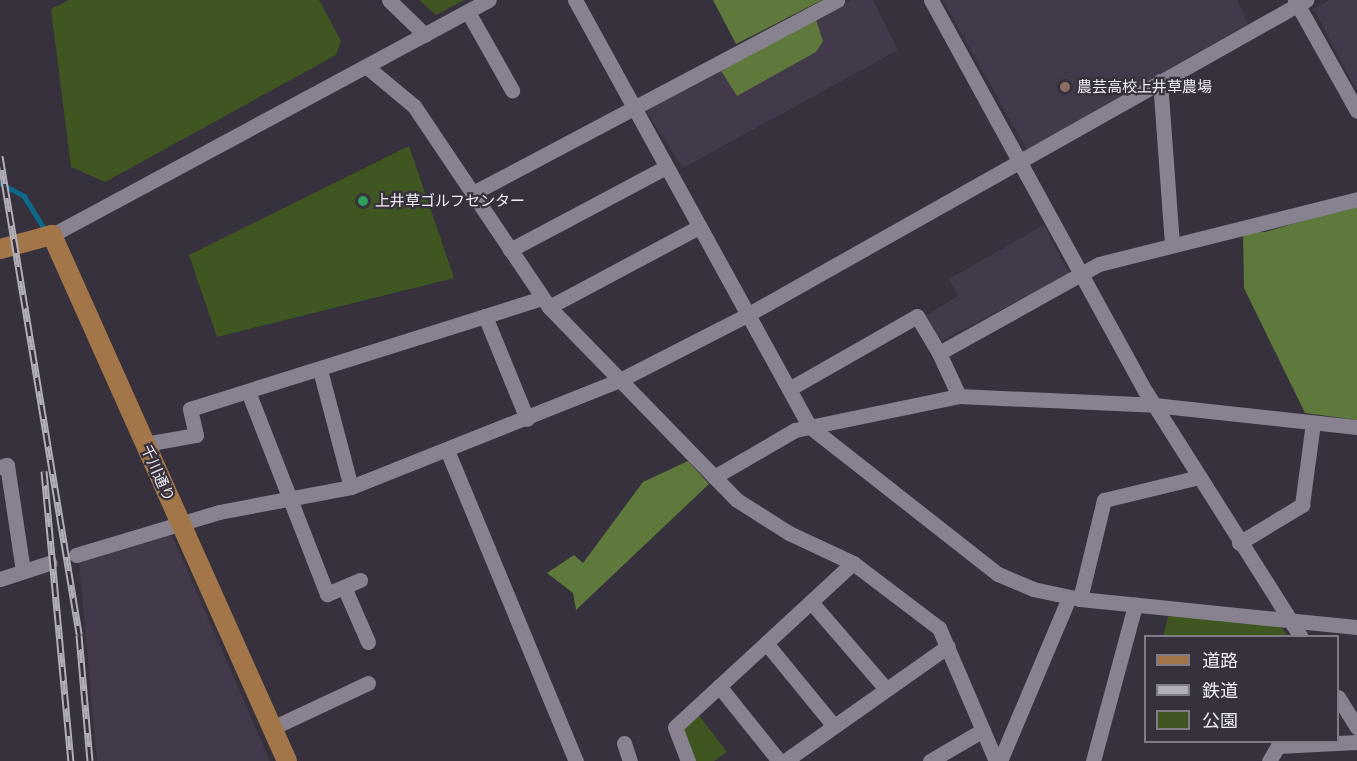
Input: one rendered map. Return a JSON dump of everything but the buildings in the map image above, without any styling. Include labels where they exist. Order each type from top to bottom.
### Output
[{"type":"main road","points":[[0,249],[52,235]]},
{"type":"main road","name":"千川通り","points":[[52,235],[287,761]]},
{"type":"street","points":[[389,0],[425,35]]},
{"type":"street","points":[[52,235],[489,0]]},
{"type":"street","points":[[575,0],[808,426],[998,574],[1074,598],[1357,627]]},
{"type":"street","points":[[473,193],[837,0]]},
{"type":"street","points":[[932,0],[1154,405],[1239,543],[1299,635]]},
{"type":"street","points":[[76,555],[180,523],[351,487],[528,419],[620,380],[747,315],[1299,2],[1357,111]]},
{"type":"street","points":[[468,12],[512,90]]},
{"type":"street","points":[[367,67],[414,106],[545,302],[737,501],[789,533],[853,563],[920,611],[948,646],[998,761]]},
{"type":"street","points":[[1160,81],[1172,244]]},
{"type":"street","points":[[510,250],[666,166]]},
{"type":"street","points":[[939,353],[1082,272],[1172,244],[1357,199]]},
{"type":"street","points":[[145,444],[196,435],[190,409],[249,394],[485,316],[545,302],[699,227]]},
{"type":"street","points":[[485,316],[528,419]]},
{"type":"street","points":[[789,389],[917,316],[939,353],[958,396]]},
{"type":"street","points":[[320,370],[351,487]]},
{"type":"street","points":[[249,394],[288,500],[327,594],[360,580]]},
{"type":"street","points":[[714,477],[808,426],[958,396],[1154,405],[1357,427]]},
{"type":"street","points":[[1239,543],[1302,505],[1313,423]]},
{"type":"street","points":[[447,450],[576,761]]},
{"type":"street","points":[[0,467],[7,465],[23,571]]},
{"type":"street","points":[[998,761],[1074,598],[1104,500],[1198,477]]},
{"type":"street","points":[[0,579],[49,563]]},
{"type":"street","points":[[688,761],[675,727],[853,563]]},
{"type":"street","points":[[344,587],[368,642]]},
{"type":"street","points":[[811,602],[886,689]]},
{"type":"street","points":[[1093,761],[1135,605]]},
{"type":"street","points":[[766,643],[834,726]]},
{"type":"street","points":[[785,761],[948,646]]},
{"type":"street","points":[[272,728],[368,683]]},
{"type":"street","points":[[719,686],[779,761]]},
{"type":"street","points":[[1339,699],[1357,728]]},
{"type":"street","points":[[930,761],[983,730]]},
{"type":"street","points":[[1339,743],[1357,742]]},
{"type":"street","points":[[1269,761],[1278,746],[1337,743]]},
{"type":"shaded area","points":[[851,0],[873,0],[898,50],[683,168],[645,109]]},
{"type":"shaded area","name":"農芸高校上井草農場","points":[[943,0],[1237,0],[1248,24],[1027,150]]},
{"type":"shaded area","points":[[1330,0],[1357,0],[1357,92],[1314,9]]},
{"type":"shaded area","points":[[1044,225],[1069,274],[937,343],[923,317],[958,296],[949,279]]},
{"type":"shaded area","points":[[170,531],[270,761],[97,761],[79,560]]},
{"type":"green space","points":[[69,0],[319,0],[341,41],[336,55],[105,182],[71,167],[51,9]]},
{"type":"green space","points":[[419,0],[464,0],[436,15]]},
{"type":"green space","points":[[713,0],[822,0],[736,44]]},
{"type":"green space","points":[[815,17],[823,41],[816,52],[737,96],[720,69]]},
{"type":"green space","name":"上井草ゴルフセンター","points":[[409,146],[454,278],[217,337],[189,255]]},
{"type":"green space","points":[[1357,205],[1357,420],[1305,413],[1244,288],[1243,232],[1265,232]]},
{"type":"green space","points":[[688,461],[709,484],[576,610],[573,593],[547,573],[574,555],[583,563],[643,482]]},
{"type":"green space","points":[[1169,614],[1280,626],[1287,635],[1163,635]]},
{"type":"green space","points":[[697,713],[727,752],[714,761],[693,761],[679,728]]},
{"type":"waterway","points":[[0,183],[24,196],[44,228]]},
{"type":"railway","points":[[0,156],[79,635],[90,761]]},
{"type":"railway","points":[[44,471],[71,761]]},
{"type":"place","name":"農芸高校上井草農場","points":[[1065,87]]},
{"type":"place","name":"上井草ゴルフセンター","points":[[363,201]]}]
